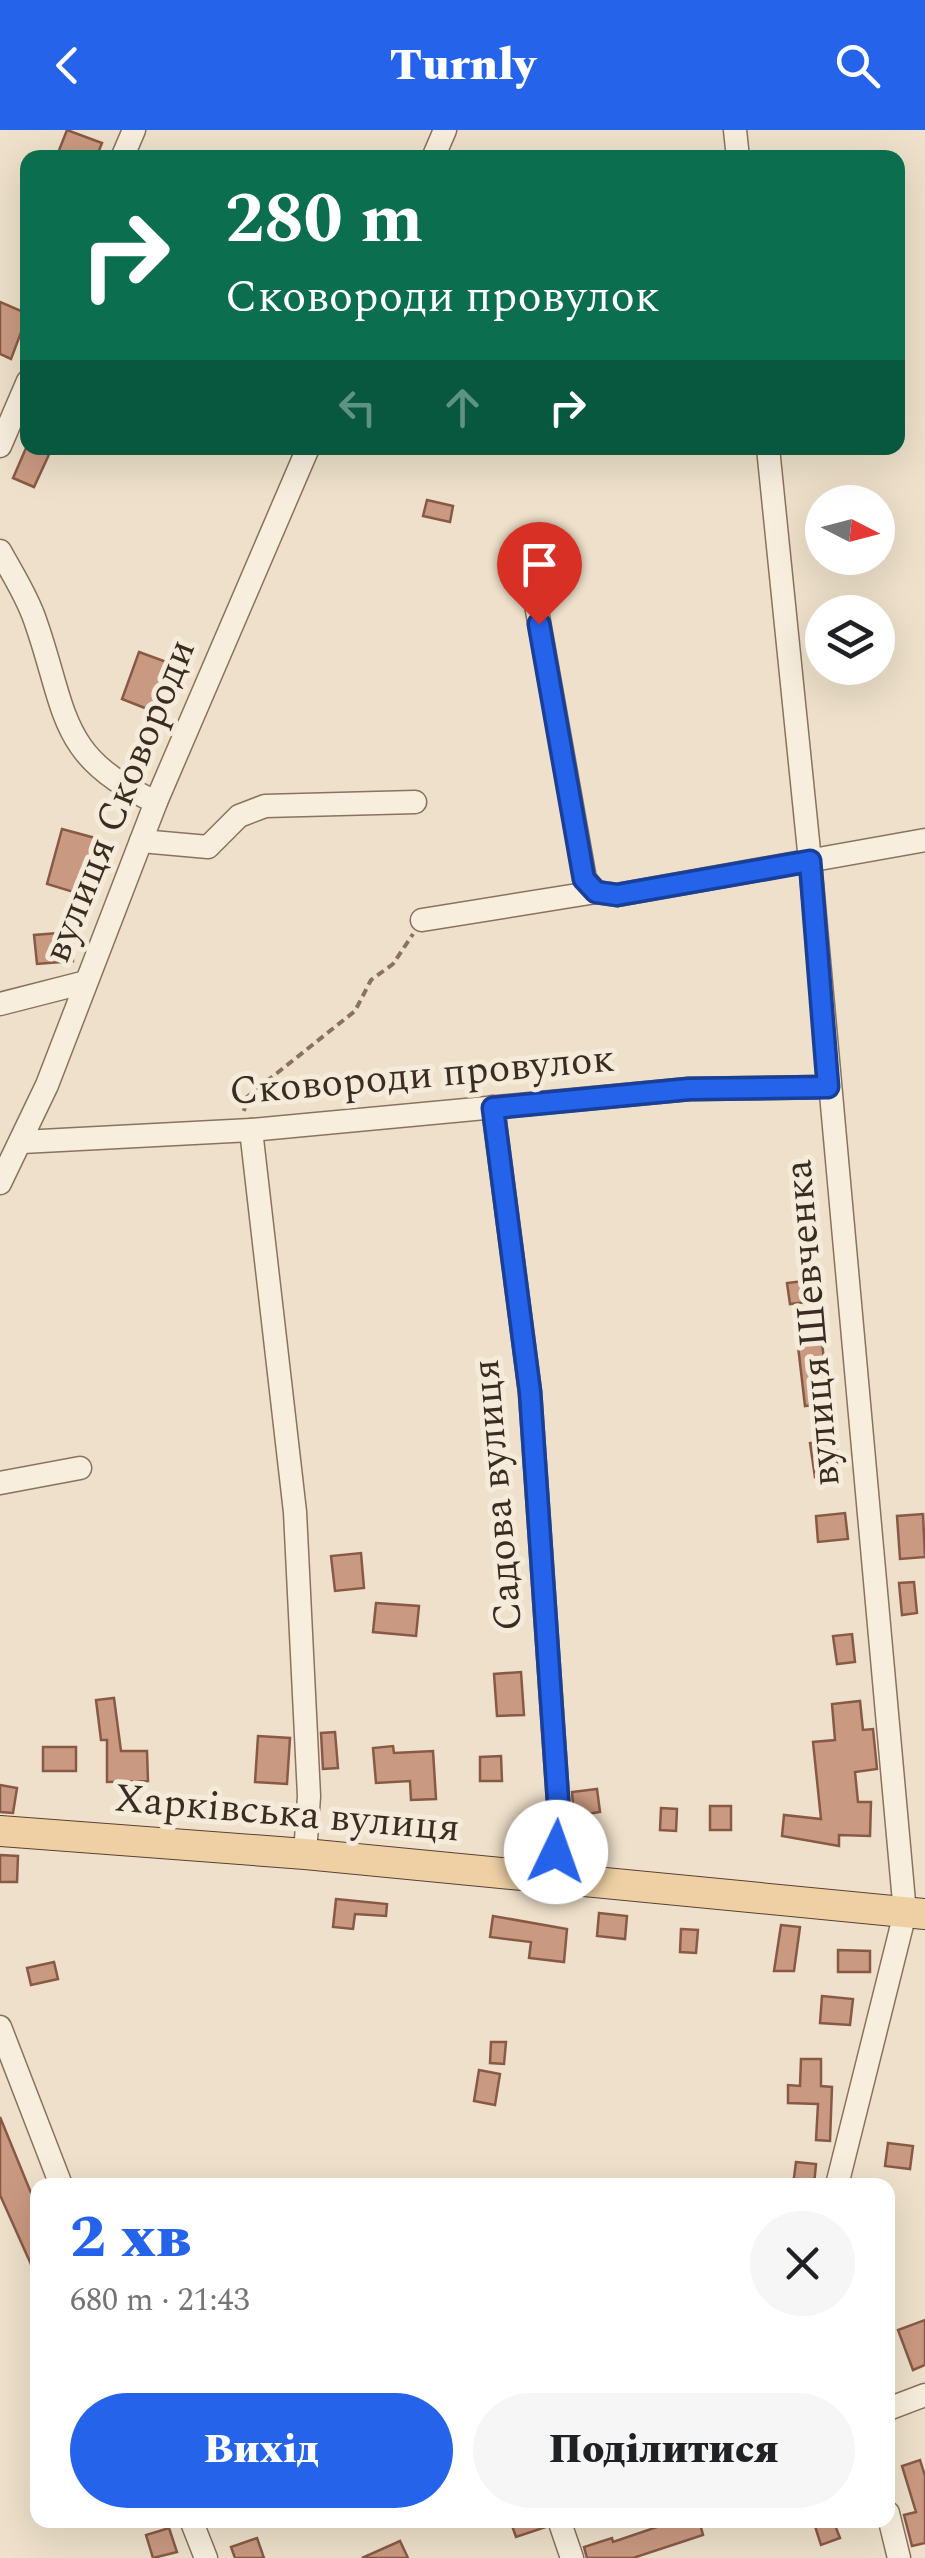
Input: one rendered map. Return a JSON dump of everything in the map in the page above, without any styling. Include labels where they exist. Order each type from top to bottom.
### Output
[{"type":"main road","name":"Харківська вулиця","points":[[0,1832],[305,1854],[915,1913]]},
{"type":"street","points":[[0,446],[20,400]]},
{"type":"street","name":"вулиця Сковороди","points":[[0,1182],[22,1142],[156,802],[305,455]]},
{"type":"street","name":"вулиця Шевченка","points":[[769,455],[810,861],[828,1087],[915,1913],[839,2178]]},
{"type":"street","points":[[0,551],[34,616],[73,737],[109,780],[156,802]]},
{"type":"street","points":[[532,588],[584,879],[596,892]]},
{"type":"street","points":[[141,841],[208,847],[239,816],[265,806],[415,802]]},
{"type":"street","points":[[422,920],[596,892],[617,895],[925,840]]},
{"type":"street","points":[[0,1004],[86,982]]},
{"type":"street","name":"Сковороди провулок","points":[[22,1142],[245,1131],[689,1089],[828,1087]]},
{"type":"street","name":"Садова вулиця","points":[[493,1108],[530,1392],[559,1815],[553,1877]]},
{"type":"street","points":[[245,1131],[295,1512],[309,1796],[305,1854]]},
{"type":"street","points":[[0,1483],[80,1468]]},
{"type":"street","points":[[0,2027],[58,2178]]},
{"type":"street","points":[[895,2406],[925,2395]]},
{"type":"street","points":[[194,2528],[206,2558]]},
{"type":"street","points":[[563,2528],[572,2558]]},
{"type":"street","points":[[892,2528],[899,2558]]},
{"type":"path","points":[[245,1131],[247,1097],[355,1011],[371,980],[393,964],[422,920]]},
{"type":"building","points":[[67,130],[102,143],[99,150],[59,150]]},
{"type":"building","points":[[0,302],[20,311],[20,335],[11,359],[0,354]]},
{"type":"building","points":[[23,455],[49,455],[34,487],[13,478]]},
{"type":"building","points":[[427,500],[453,506],[450,522],[423,516]]},
{"type":"building","points":[[562,539],[565,572],[560,572],[561,580],[548,581],[547,573],[542,574],[538,541]]},
{"type":"building","points":[[139,652],[172,664],[155,712],[122,699]]},
{"type":"building","points":[[62,829],[95,838],[80,894],[47,884]]},
{"type":"building","points":[[71,932],[73,961],[37,964],[34,935]]},
{"type":"building","points":[[820,1279],[823,1300],[790,1304],[787,1283]]},
{"type":"building","points":[[822,1343],[829,1403],[805,1406],[798,1346]]},
{"type":"building","points":[[835,1440],[839,1474],[815,1477],[810,1443]]},
{"type":"building","points":[[845,1513],[848,1539],[818,1542],[816,1516]]},
{"type":"building","points":[[923,1514],[925,1557],[900,1559],[897,1516]]},
{"type":"building","points":[[361,1553],[364,1588],[335,1591],[331,1556]]},
{"type":"building","points":[[914,1582],[917,1613],[902,1615],[899,1583]]},
{"type":"building","points":[[376,1603],[419,1606],[416,1636],[373,1632]]},
{"type":"building","points":[[852,1634],[855,1662],[837,1664],[833,1636]]},
{"type":"building","points":[[521,1672],[524,1715],[497,1716],[494,1674]]},
{"type":"building","points":[[114,1698],[121,1751],[147,1751],[148,1781],[107,1782],[107,1740],[101,1740],[96,1700]]},
{"type":"building","points":[[860,1701],[863,1730],[873,1729],[877,1769],[855,1772],[858,1802],[871,1802],[870,1836],[839,1835],[839,1846],[782,1836],[784,1815],[821,1819],[813,1742],[835,1740],[832,1704]]},
{"type":"building","points":[[335,1732],[338,1768],[323,1769],[321,1733]]},
{"type":"building","points":[[258,1736],[290,1738],[287,1784],[255,1782]]},
{"type":"building","points":[[393,1746],[394,1753],[433,1751],[436,1799],[411,1800],[410,1781],[376,1783],[373,1748]]},
{"type":"building","points":[[43,1747],[76,1747],[76,1771],[43,1771]]},
{"type":"building","points":[[501,1756],[502,1781],[480,1781],[480,1757]]},
{"type":"building","points":[[0,1785],[17,1788],[13,1813],[0,1812]]},
{"type":"building","points":[[597,1789],[600,1812],[574,1816],[572,1792]]},
{"type":"building","points":[[710,1806],[731,1806],[731,1830],[710,1830]]},
{"type":"building","points":[[661,1808],[677,1809],[676,1831],[660,1830]]},
{"type":"building","points":[[0,1855],[18,1856],[17,1882],[0,1882]]},
{"type":"building","points":[[336,1899],[387,1904],[386,1916],[355,1914],[353,1929],[333,1927]]},
{"type":"building","points":[[599,1913],[627,1916],[625,1939],[597,1936]]},
{"type":"building","points":[[493,1916],[567,1929],[564,1962],[529,1958],[531,1942],[490,1937]]},
{"type":"building","points":[[781,1925],[800,1927],[794,1971],[774,1971]]},
{"type":"building","points":[[681,1929],[698,1930],[696,1953],[680,1952]]},
{"type":"building","points":[[838,1950],[870,1951],[870,1972],[838,1972]]},
{"type":"building","points":[[54,1962],[58,1979],[31,1985],[27,1968]]},
{"type":"building","points":[[822,1996],[853,1999],[850,2025],[820,2023]]},
{"type":"building","points":[[491,2042],[506,2042],[504,2064],[490,2063]]},
{"type":"building","points":[[801,2059],[821,2059],[821,2086],[832,2087],[830,2141],[816,2140],[818,2104],[788,2103],[788,2085],[800,2086]]},
{"type":"building","points":[[479,2070],[500,2074],[495,2105],[474,2101]]},
{"type":"building","points":[[0,2117],[30,2190],[30,2262],[0,2195]]},
{"type":"building","points":[[888,2143],[913,2146],[910,2169],[885,2166]]},
{"type":"building","points":[[796,2162],[816,2164],[815,2178],[794,2178]]},
{"type":"building","points":[[925,2320],[925,2365],[913,2370],[898,2330]]},
{"type":"building","points":[[920,2460],[925,2476],[925,2543],[912,2546],[904,2515],[916,2512],[902,2466]]},
{"type":"building","points":[[169,2528],[177,2552],[153,2558],[146,2535]]},
{"type":"building","points":[[513,2528],[543,2528],[516,2537]]},
{"type":"building","points":[[654,2528],[701,2528],[703,2535],[633,2558],[587,2558],[584,2547],[612,2538],[613,2542]]},
{"type":"building","points":[[816,2528],[836,2528],[840,2538],[821,2545]]},
{"type":"building","points":[[257,2538],[264,2558],[235,2558],[231,2547]]},
{"type":"building","points":[[400,2541],[408,2558],[362,2558]]},
{"type":"route","points":[[539,624],[584,879],[596,892],[617,895],[810,861],[828,1087],[689,1089],[493,1108],[530,1392],[559,1815],[556,1852]]}]
